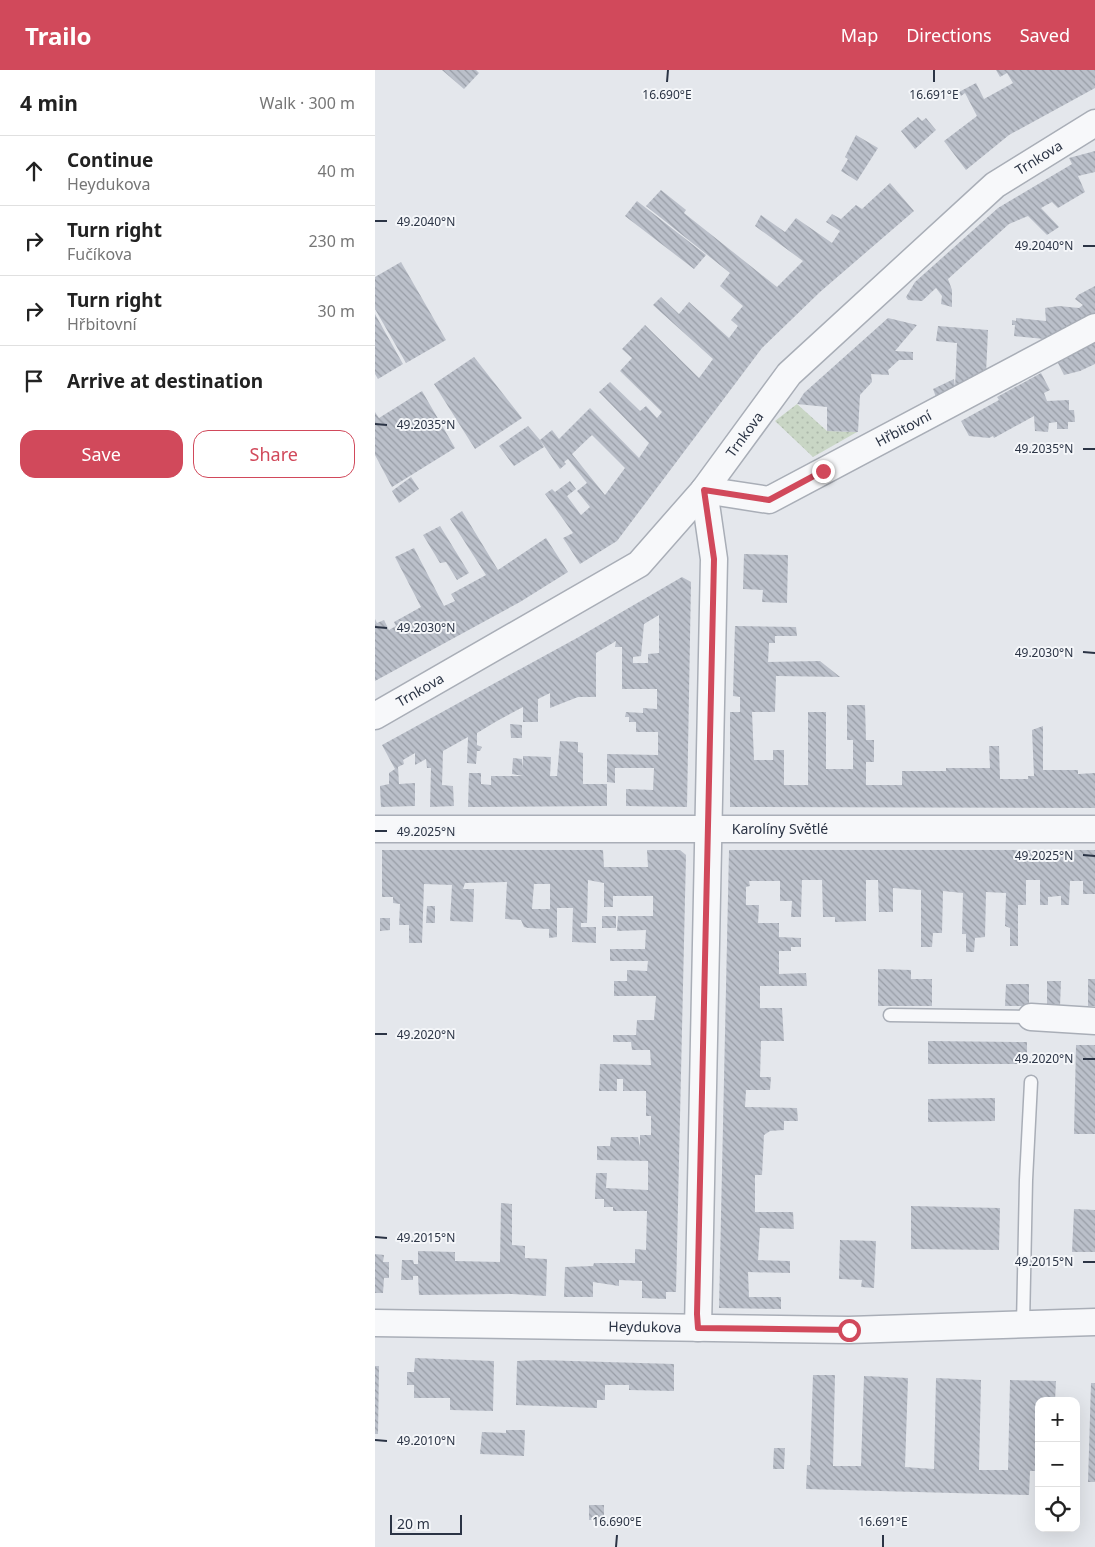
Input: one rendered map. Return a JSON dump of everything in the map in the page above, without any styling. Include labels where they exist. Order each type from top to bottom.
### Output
[{"type":"street","name":"Trnkova","points":[[375,716],[639,564],[704,490],[789,374],[995,185],[1095,123]]},
{"type":"street","name":"Hřbitovní","points":[[704,490],[769,500],[1095,327]]},
{"type":"street","points":[[698,1328],[714,559],[704,490]]},
{"type":"street","name":"Karolíny Světlé","points":[[375,830],[1095,829]]},
{"type":"street","points":[[1031,1017],[1095,1021]]},
{"type":"street","name":"Heydukova","points":[[375,1323],[849,1330],[1095,1322]]},
{"type":"lane","points":[[890,1015],[1031,1017]]},
{"type":"lane","points":[[1023,1325],[1026,1180],[1031,1082]]},
{"type":"green space","points":[[797,404],[827,431],[857,432],[813,457],[775,421]]},
{"type":"building","points":[[442,70],[476,70],[479,73],[464,89]]},
{"type":"building","points":[[996,70],[1095,70],[1095,88],[1009,135],[966,170],[944,141],[977,116],[965,93],[961,96],[959,92],[976,83],[984,99],[1013,83],[1007,73],[1000,77]]},
{"type":"building","points":[[918,117],[922,121],[926,118],[936,130],[915,149],[901,131]]},
{"type":"building","points":[[856,135],[878,148],[857,181],[841,171],[848,159],[845,157]]},
{"type":"building","points":[[1095,151],[1095,172],[1078,176],[1085,192],[1058,208],[1052,202],[1041,208],[1059,227],[1047,235],[1028,216],[1009,224],[948,279],[952,290],[952,307],[941,304],[942,296],[936,288],[922,301],[908,300],[906,297],[915,282],[998,208],[1072,164],[1069,158]]},
{"type":"building","points":[[890,183],[914,211],[820,292],[762,348],[617,541],[580,564],[563,538],[573,533],[545,494],[552,489],[555,492],[570,481],[576,489],[567,496],[581,515],[590,507],[577,491],[587,483],[568,459],[564,462],[566,464],[560,469],[540,440],[552,430],[559,439],[590,408],[639,458],[649,443],[599,392],[610,382],[640,411],[646,406],[657,418],[662,412],[620,371],[632,358],[622,349],[645,325],[699,378],[713,359],[653,305],[661,297],[679,314],[689,302],[729,338],[738,326],[731,320],[743,306],[720,286],[730,273],[646,206],[661,190],[686,210],[684,213],[777,287],[803,261],[755,226],[761,215],[785,232],[796,218],[832,243],[840,231],[826,222],[832,214],[841,219],[856,205],[862,209]],"holes":[[[592,435],[625,468],[605,495],[572,454]]]},
{"type":"building","points":[[637,201],[706,255],[694,269],[625,216]]},
{"type":"building","points":[[401,262],[446,340],[406,363],[375,309],[375,277]]},
{"type":"building","points":[[1095,286],[1095,318],[1055,340],[1014,336],[1015,325],[1012,325],[1012,320],[1016,321],[1016,318],[1046,321],[1045,308],[1059,306],[1079,308],[1083,305],[1075,299],[1078,295]]},
{"type":"building","points":[[375,314],[403,364],[378,379],[375,374]]},
{"type":"building","points":[[888,318],[917,325],[895,351],[913,352],[913,360],[899,360],[888,370],[889,375],[871,374],[872,382],[860,395],[858,432],[827,431],[827,407],[797,404],[804,393]]},
{"type":"building","points":[[938,326],[988,330],[986,374],[955,388],[957,343],[936,341]]},
{"type":"building","points":[[1095,341],[1095,364],[1080,371],[1064,375],[1057,361]]},
{"type":"building","points":[[474,357],[522,418],[475,449],[434,384]]},
{"type":"building","points":[[1041,373],[1050,390],[1044,393],[1047,401],[1069,400],[1069,410],[1074,410],[1075,422],[1068,422],[1068,429],[1057,429],[1057,422],[1049,423],[1048,432],[1035,431],[1034,416],[994,438],[993,436],[989,438],[969,436],[961,421],[999,400],[997,397]]},
{"type":"building","points":[[954,379],[955,388],[936,397],[933,389]]},
{"type":"building","points":[[422,391],[455,448],[392,487],[375,455],[375,412],[379,418]]},
{"type":"building","points":[[528,426],[544,447],[514,466],[499,446]]},
{"type":"building","points":[[411,477],[419,489],[399,503],[392,491]]},
{"type":"building","points":[[462,511],[498,570],[546,538],[568,572],[520,602],[375,681],[375,619],[377,623],[384,620],[389,630],[396,626],[394,622],[421,607],[395,557],[414,548],[444,606],[455,601],[451,594],[486,575],[450,519]]},
{"type":"building","points":[[440,526],[469,573],[457,580],[446,562],[440,563],[423,535]]},
{"type":"building","points":[[744,554],[788,555],[787,603],[762,602],[763,590],[743,589]]},
{"type":"building","points":[[682,577],[691,582],[687,807],[626,806],[626,789],[653,790],[654,768],[615,768],[615,783],[607,782],[607,754],[658,755],[658,732],[636,732],[636,722],[629,722],[629,717],[625,717],[626,712],[643,713],[643,708],[657,709],[657,689],[622,689],[622,647],[615,647],[616,641],[596,653],[596,697],[578,697],[550,708],[550,693],[538,699],[538,722],[523,722],[523,707],[497,721],[477,733],[477,745],[482,747],[480,751],[477,751],[476,764],[467,763],[468,737],[443,751],[442,785],[453,786],[454,806],[430,807],[431,768],[427,768],[426,759],[415,765],[415,753],[403,760],[404,764],[398,767],[399,784],[415,783],[415,806],[381,807],[380,786],[389,784],[389,773],[395,769],[382,745],[577,638]],"holes":[[[659,615],[659,653],[648,654],[648,663],[633,663],[633,657],[641,656],[644,624]]]},
{"type":"building","points":[[735,626],[796,627],[797,636],[775,636],[775,643],[769,643],[768,662],[820,661],[840,677],[776,676],[775,712],[752,712],[754,760],[773,760],[773,750],[784,750],[784,785],[808,785],[808,712],[826,712],[826,769],[853,769],[853,740],[847,740],[847,705],[865,705],[866,740],[874,740],[874,762],[866,762],[866,785],[902,785],[902,771],[990,768],[989,746],[999,746],[1000,779],[1028,779],[1028,776],[1034,776],[1032,730],[1043,726],[1043,770],[1078,770],[1078,774],[1095,773],[1095,808],[730,807],[730,712],[740,712],[740,697],[733,696]]},
{"type":"building","points":[[510,724],[522,725],[522,738],[511,738]]},
{"type":"building","points":[[560,741],[578,742],[578,752],[583,753],[583,784],[607,784],[607,806],[468,807],[469,773],[481,773],[481,784],[491,785],[491,776],[523,776],[512,774],[513,758],[522,759],[523,769],[523,756],[551,757],[550,776],[557,776]]},
{"type":"building","points":[[382,850],[603,850],[604,867],[648,867],[647,850],[680,850],[686,855],[676,1292],[666,1292],[666,1299],[642,1298],[642,1281],[619,1280],[619,1286],[593,1282],[593,1297],[564,1297],[565,1267],[593,1266],[594,1263],[635,1263],[635,1249],[646,1250],[647,1211],[613,1211],[613,1207],[604,1207],[604,1199],[595,1199],[596,1173],[607,1173],[606,1188],[648,1190],[648,1161],[597,1160],[597,1146],[610,1146],[611,1137],[638,1137],[640,1147],[640,1135],[651,1135],[651,1116],[646,1116],[646,1091],[623,1091],[623,1079],[617,1079],[617,1091],[599,1091],[600,1064],[651,1065],[650,1050],[632,1050],[631,1042],[613,1042],[613,1035],[636,1035],[637,1020],[654,1020],[656,996],[614,996],[614,981],[627,981],[627,970],[647,971],[648,961],[610,961],[610,949],[645,949],[646,930],[617,931],[618,916],[653,916],[653,896],[613,896],[613,907],[604,907],[604,883],[588,880],[587,923],[581,923],[581,927],[596,927],[596,943],[572,942],[573,908],[557,908],[557,937],[549,938],[549,929],[528,928],[524,927],[521,920],[505,919],[507,882],[465,883],[463,889],[474,889],[473,922],[450,921],[452,885],[424,884],[422,943],[409,943],[409,925],[399,925],[400,904],[393,903],[393,897],[382,897]],"holes":[[[534,884],[550,884],[550,909],[532,909]]]},
{"type":"building","points":[[729,850],[1095,850],[1095,894],[1083,894],[1083,881],[1070,881],[1069,905],[1061,905],[1061,896],[1059,896],[1048,897],[1048,905],[1040,905],[1040,880],[1026,880],[1026,905],[1018,905],[1018,946],[1010,946],[1010,928],[1005,926],[1006,893],[986,892],[985,937],[975,938],[974,952],[966,952],[966,934],[962,934],[963,893],[943,891],[942,933],[933,933],[932,947],[921,947],[921,890],[893,888],[893,912],[879,912],[878,880],[866,880],[866,921],[835,922],[835,917],[823,917],[822,880],[802,880],[801,917],[791,917],[792,901],[780,901],[780,881],[749,881],[750,886],[746,887],[746,905],[759,905],[758,923],[779,923],[779,937],[801,938],[801,947],[791,947],[791,951],[779,951],[779,974],[806,973],[807,986],[760,986],[760,1008],[782,1008],[784,1041],[761,1041],[760,1077],[771,1077],[770,1090],[746,1090],[745,1107],[797,1108],[798,1121],[784,1121],[784,1130],[770,1131],[764,1135],[762,1175],[755,1175],[755,1212],[793,1212],[794,1229],[760,1228],[758,1260],[790,1261],[790,1273],[748,1272],[749,1297],[781,1297],[781,1309],[719,1308]]},
{"type":"building","points":[[427,906],[435,906],[435,923],[426,923]]},
{"type":"building","points":[[602,916],[616,916],[616,928],[602,928]]},
{"type":"building","points":[[380,918],[390,918],[390,930],[380,931]]},
{"type":"building","points":[[878,969],[911,970],[911,979],[932,979],[932,1006],[878,1006]]},
{"type":"building","points":[[1088,979],[1095,979],[1095,1006],[1088,1006]]},
{"type":"building","points":[[1047,981],[1061,981],[1060,1006],[1047,1006]]},
{"type":"building","points":[[1006,984],[1029,984],[1029,1006],[1005,1006]]},
{"type":"building","points":[[928,1041],[1027,1042],[1027,1064],[928,1064]]},
{"type":"building","points":[[1076,1045],[1095,1045],[1095,1134],[1074,1134]]},
{"type":"building","points":[[995,1098],[995,1121],[928,1122],[928,1099]]},
{"type":"building","points":[[501,1203],[512,1204],[512,1245],[525,1246],[525,1258],[547,1259],[546,1296],[512,1294],[419,1295],[418,1276],[413,1276],[413,1280],[401,1280],[402,1260],[413,1260],[414,1264],[418,1264],[418,1251],[455,1252],[455,1261],[500,1262]]},
{"type":"building","points":[[911,1206],[1000,1208],[999,1250],[911,1249]]},
{"type":"building","points":[[1074,1209],[1095,1210],[1095,1252],[1072,1252]]},
{"type":"building","points":[[840,1240],[876,1241],[874,1288],[861,1287],[862,1280],[839,1279]]},
{"type":"building","points":[[375,1254],[384,1255],[383,1262],[389,1262],[389,1278],[384,1278],[383,1293],[375,1293]]},
{"type":"building","points":[[415,1358],[494,1361],[493,1411],[450,1410],[450,1398],[414,1398],[414,1385],[407,1385],[407,1372],[414,1372]]},
{"type":"building","points":[[517,1361],[674,1364],[674,1391],[629,1390],[629,1385],[605,1385],[605,1400],[597,1400],[597,1408],[516,1405]]},
{"type":"building","points":[[375,1366],[379,1366],[378,1434],[375,1434]]},
{"type":"building","points":[[813,1375],[835,1375],[833,1466],[861,1466],[864,1376],[908,1378],[905,1467],[934,1469],[936,1378],[981,1380],[979,1470],[1008,1470],[1010,1380],[1056,1381],[1055,1397],[1035,1397],[1035,1471],[1030,1471],[1029,1495],[806,1489],[807,1465],[810,1465]]},
{"type":"building","points":[[1091,1383],[1095,1383],[1095,1482],[1088,1482]]},
{"type":"building","points":[[506,1430],[525,1430],[524,1456],[480,1454],[482,1432],[506,1433]]},
{"type":"building","points":[[774,1448],[785,1448],[784,1469],[773,1469]]},
{"type":"building","points":[[589,1505],[604,1505],[604,1520],[589,1520]]},
{"type":"route","points":[[823,471],[769,500],[704,490],[714,559],[697,1314],[698,1328],[849,1330]]}]
